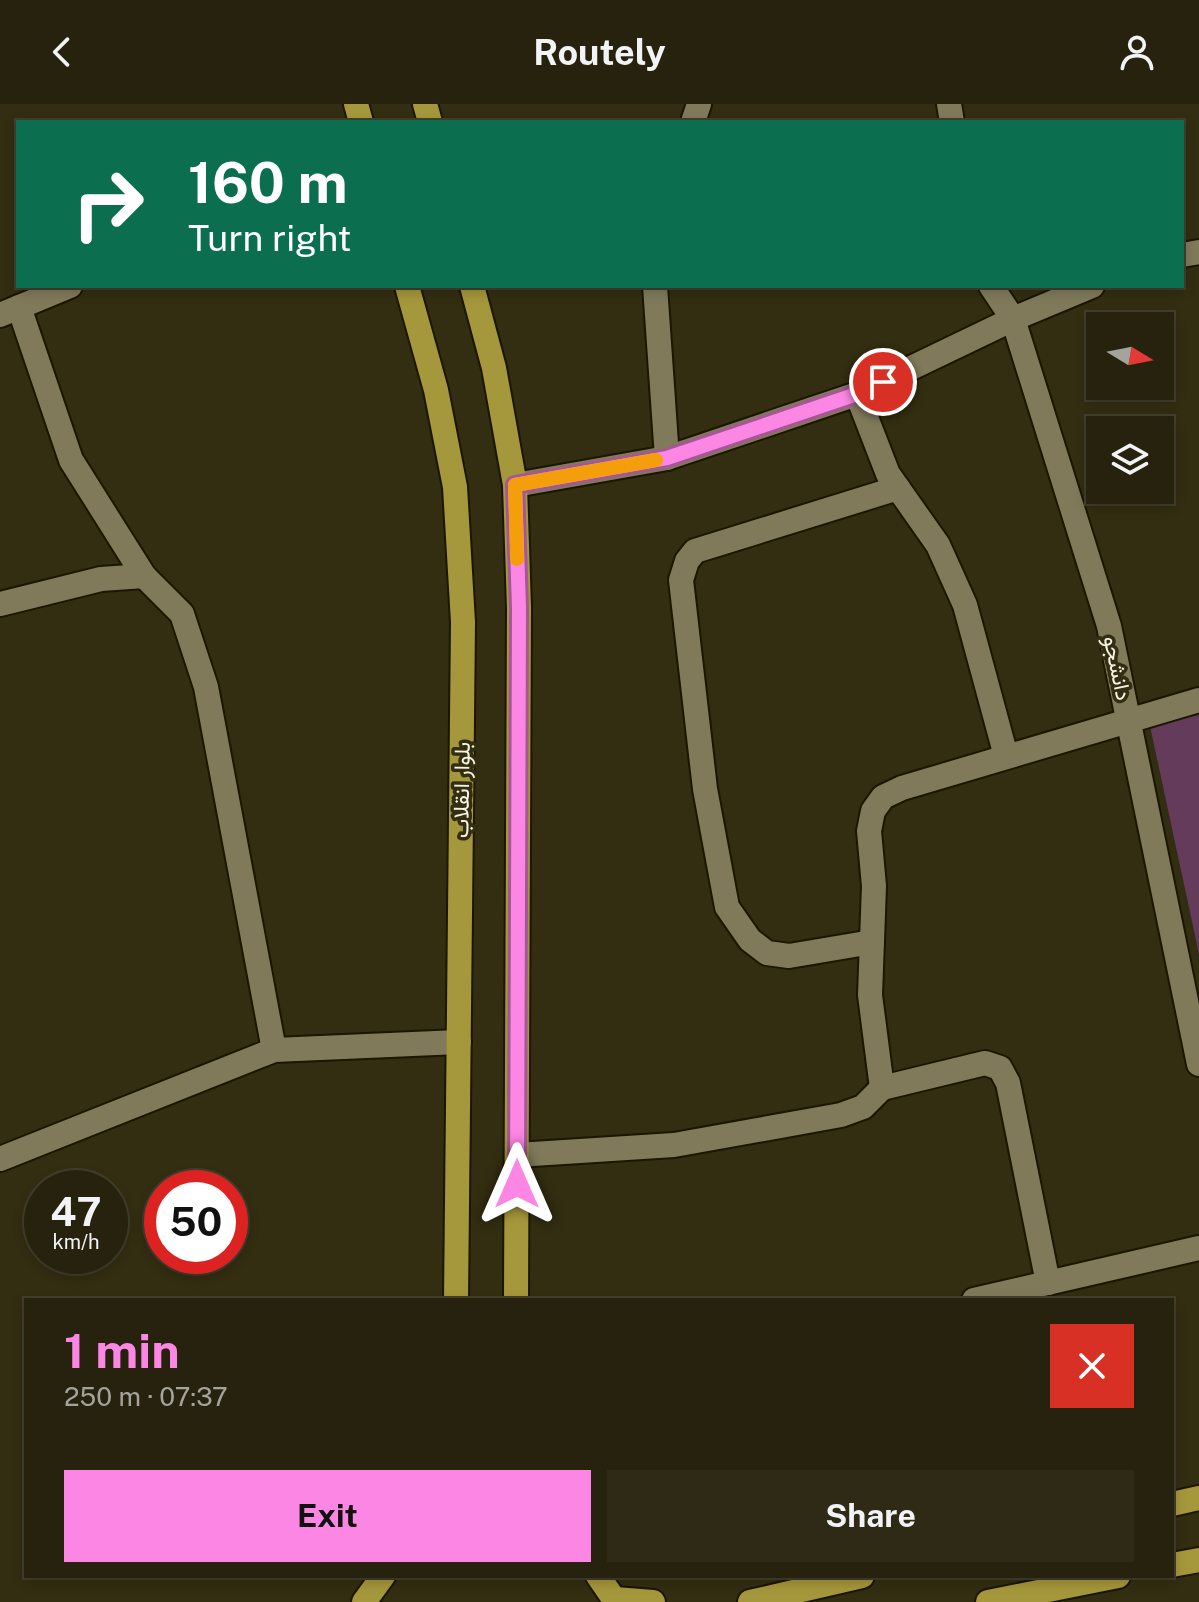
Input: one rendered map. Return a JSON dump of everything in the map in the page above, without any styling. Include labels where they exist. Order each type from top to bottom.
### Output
[{"type":"main road","name":"بلوار انقلاب","points":[[408,288],[436,390],[455,487],[463,622],[456,1298]]},
{"type":"main road","points":[[473,288],[494,368],[515,485],[519,608],[516,1298]]},
{"type":"main road","points":[[1174,1504],[1199,1498]]},
{"type":"main road","points":[[1174,1565],[1199,1560]]},
{"type":"main road","points":[[364,1602],[382,1578]]},
{"type":"main road","points":[[599,1578],[616,1601],[653,1602]]},
{"type":"main road","points":[[750,1602],[853,1578]]},
{"type":"main road","points":[[988,1602],[1108,1578]]},
{"type":"street","points":[[65,288],[9,311],[71,460],[144,576],[182,614],[206,687],[274,1050]]},
{"type":"street","points":[[655,288],[667,458]]},
{"type":"street","name":"دانشجو","points":[[992,288],[1013,319],[1109,626],[1199,1064]]},
{"type":"street","points":[[515,485],[667,458],[857,394],[1013,319],[1087,288]]},
{"type":"street","points":[[857,394],[888,474],[938,545],[965,605],[1006,756]]},
{"type":"street","points":[[872,942],[789,956],[767,953],[750,940],[727,907],[705,789],[681,580],[687,561],[695,551],[898,488]]},
{"type":"street","points":[[0,604],[101,579],[144,576]]},
{"type":"street","points":[[882,1088],[870,995],[874,886],[869,831],[873,811],[883,797],[902,788],[1006,756],[1199,700]]},
{"type":"street","points":[[0,1159],[274,1050],[459,1042]]},
{"type":"street","points":[[517,1155],[674,1145],[841,1115],[863,1107],[882,1088],[985,1063],[1000,1068],[1008,1083],[1048,1283]]},
{"type":"street","points":[[983,1298],[1199,1248]]},
{"type":"shaded area","points":[[1199,715],[1199,954],[1150,726]]},
{"type":"slow traffic","points":[[517,559],[515,485],[656,460]]},
{"type":"route","points":[[517,1184],[519,608],[515,485],[667,458],[857,394],[883,382]]}]
